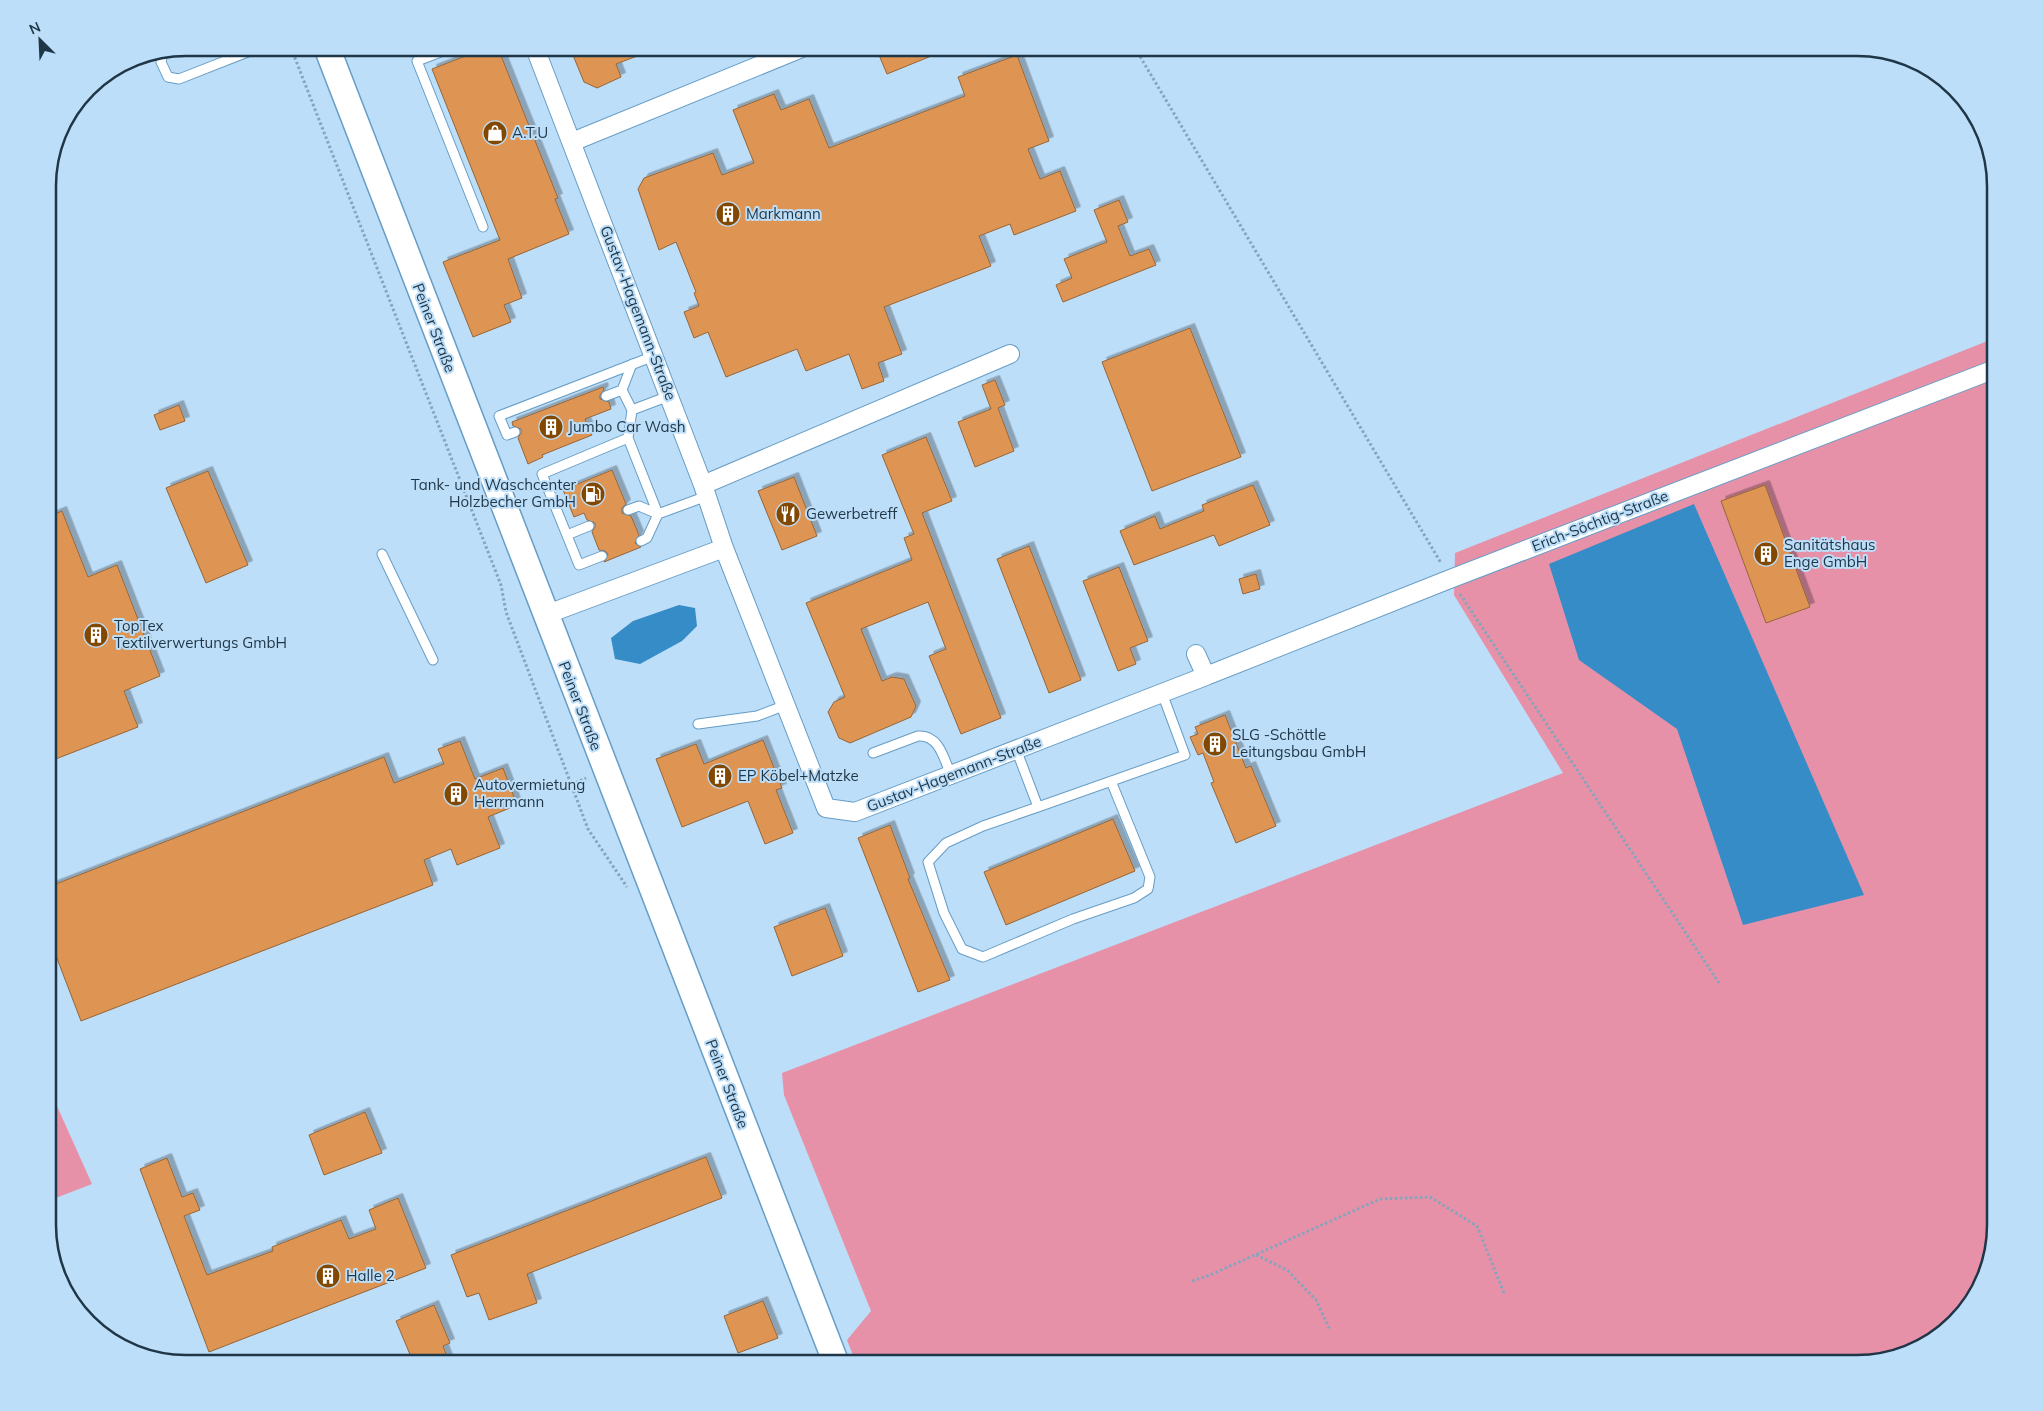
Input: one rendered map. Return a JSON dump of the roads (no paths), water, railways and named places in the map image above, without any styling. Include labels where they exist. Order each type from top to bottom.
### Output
[{"type":"main road","name":"Peiner Straße","points":[[330,56],[833,1355]]},
{"type":"street","name":"Gustav-Hagemann-Straße","points":[[538,56],[705,491],[724,548],[826,808],[855,812],[1206,676]]},
{"type":"street","points":[[572,142],[782,56]]},
{"type":"street","points":[[705,491],[1010,354]]},
{"type":"street","name":"Erich-Söchtig-Straße","points":[[1206,676],[1450,578],[1987,372]]},
{"type":"street","points":[[545,615],[724,548]]},
{"type":"street","points":[[1196,654],[1206,676]]},
{"type":"lane","points":[[162,59],[161,62],[168,77],[179,79],[238,56]]},
{"type":"lane","points":[[430,56],[417,61],[483,227]]},
{"type":"lane","points":[[515,432],[507,435],[499,416],[654,356]]},
{"type":"lane","points":[[632,364],[622,390],[632,410],[628,438],[658,514]]},
{"type":"lane","points":[[606,396],[622,390]]},
{"type":"lane","points":[[632,410],[669,396]]},
{"type":"lane","points":[[602,556],[579,565],[542,474],[628,438]]},
{"type":"lane","points":[[641,541],[647,538],[658,514],[705,491]]},
{"type":"lane","points":[[628,510],[639,506],[658,514]]},
{"type":"lane","points":[[566,535],[589,526]]},
{"type":"lane","points":[[382,554],[433,660]]},
{"type":"lane","points":[[1112,781],[1150,876],[1148,889],[1134,898],[1073,920],[983,957],[962,949],[944,913],[928,862],[946,843],[983,826],[1185,755],[1162,693]]},
{"type":"lane","points":[[698,724],[757,716],[786,705]]},
{"type":"lane","points":[[873,753],[918,736],[926,735],[936,742],[951,775]]},
{"type":"lane","points":[[1016,750],[1038,807]]},
{"type":"water","points":[[1694,504],[1864,895],[1743,925],[1677,729],[1579,660],[1549,564]]},
{"type":"water","points":[[679,605],[695,608],[697,626],[682,641],[640,664],[615,659],[611,638],[633,621]]},
{"type":"place","name":"A.T.U","points":[[495,133]]},
{"type":"place","name":"Markmann","points":[[728,214]]},
{"type":"place","name":"Jumbo Car Wash","points":[[551,427]]},
{"type":"place","name":"Tank- und Waschcenter Holzbecher GmbH","points":[[593,494]]},
{"type":"place","name":"Gewerbetreff","points":[[788,514]]},
{"type":"place","name":"Sanitätshaus Enge GmbH","points":[[1766,554]]},
{"type":"place","name":"TopTex Textilverwertungs GmbH","points":[[96,635]]},
{"type":"place","name":"SLG -Schöttle Leitungsbau GmbH","points":[[1215,744]]},
{"type":"place","name":"EP Köbel+Matzke","points":[[720,776]]},
{"type":"place","name":"Autovermietung Herrmann","points":[[456,794]]},
{"type":"place","name":"Halle 2","points":[[328,1276]]}]
